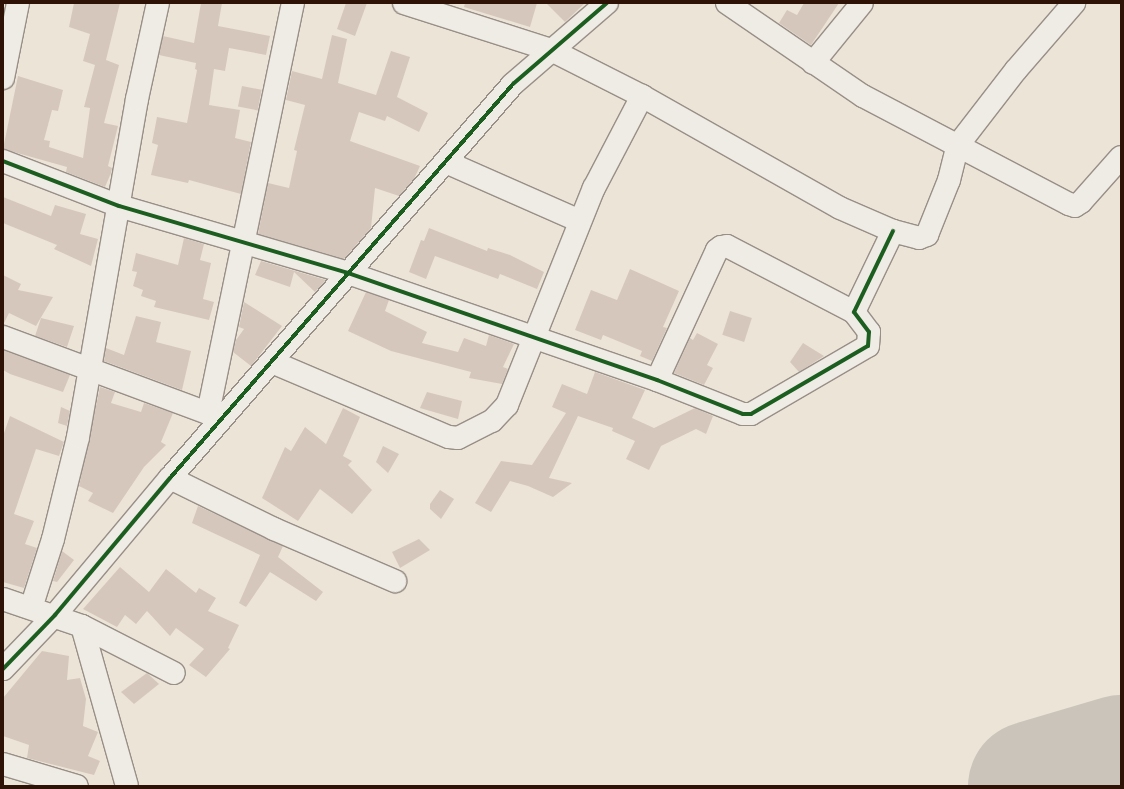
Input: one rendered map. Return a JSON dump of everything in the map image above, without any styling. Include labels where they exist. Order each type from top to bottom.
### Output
[{"type":"street","points":[[3,78],[18,3]]},
{"type":"street","points":[[31,608],[53,539],[78,437],[137,99],[158,3]]},
{"type":"street","points":[[216,415],[244,241],[293,3]]},
{"type":"street","points":[[404,3],[551,50],[642,96],[807,190],[893,231],[919,238],[927,235],[949,180],[958,146],[1016,70],[1074,3]]},
{"type":"street","points":[[3,669],[55,615],[170,478],[216,415],[272,362],[348,272],[513,84],[606,3]]},
{"type":"street","points":[[727,3],[863,96],[1075,206],[1121,157]]},
{"type":"street","points":[[813,63],[862,3]]},
{"type":"street","points":[[272,362],[439,434],[458,438],[492,421],[507,405],[532,338],[594,188],[642,96]]},
{"type":"street","points":[[3,161],[119,206],[348,272],[532,338],[657,380],[731,411],[751,414],[868,346],[869,332],[854,312],[727,246],[722,247],[717,250],[657,380]]},
{"type":"street","points":[[446,162],[580,221]]},
{"type":"street","points":[[854,312],[893,231]]},
{"type":"street","points":[[3,337],[216,415]]},
{"type":"street","points":[[170,478],[274,529],[395,580]]},
{"type":"street","points":[[3,599],[55,615],[82,626],[174,673]]},
{"type":"street","points":[[82,626],[127,786]]},
{"type":"street","points":[[3,764],[77,786]]},
{"type":"building","points":[[74,3],[120,3],[106,60],[119,65],[104,123],[118,126],[108,166],[112,168],[111,173],[105,187],[66,172],[67,167],[3,149],[18,76],[63,90],[58,111],[52,110],[44,140],[50,141],[49,147],[83,158],[90,108],[84,107],[95,65],[83,61],[90,34],[69,27]]},
{"type":"building","points":[[201,3],[222,3],[218,26],[270,36],[266,55],[229,48],[225,71],[214,69],[209,105],[240,110],[235,138],[251,142],[241,194],[189,180],[188,183],[151,175],[158,145],[152,143],[157,117],[187,123],[197,70],[195,69],[196,63],[159,55],[163,36],[194,43]]},
{"type":"building","points":[[346,3],[367,3],[355,36],[337,29]]},
{"type":"building","points":[[465,3],[537,3],[530,27],[464,7]]},
{"type":"building","points":[[546,3],[585,3],[565,22]]},
{"type":"building","points":[[804,3],[839,3],[811,45],[779,23],[787,10],[797,15]]},
{"type":"building","points":[[332,35],[347,39],[338,83],[376,95],[391,51],[410,57],[397,97],[428,113],[419,132],[387,116],[385,121],[359,112],[350,141],[420,166],[414,179],[399,196],[375,188],[371,228],[344,259],[258,234],[268,183],[289,188],[297,151],[294,150],[305,105],[286,100],[292,71],[322,79]]},
{"type":"building","points":[[242,86],[262,90],[258,110],[238,107]]},
{"type":"building","points":[[3,197],[51,216],[55,205],[86,214],[80,234],[98,239],[91,266],[54,249],[57,245],[3,223]]},
{"type":"building","points":[[429,228],[487,251],[488,248],[510,255],[544,272],[537,289],[500,274],[498,279],[435,256],[426,279],[409,272],[421,240],[424,241]]},
{"type":"building","points":[[184,238],[204,244],[200,260],[211,263],[203,299],[214,302],[209,320],[154,307],[156,301],[141,296],[143,290],[133,286],[137,272],[132,271],[136,253],[178,265]]},
{"type":"building","points":[[261,261],[326,280],[315,292],[294,272],[290,287],[255,275]]},
{"type":"building","points":[[630,269],[679,291],[663,327],[667,328],[652,361],[640,356],[642,351],[603,335],[601,340],[575,330],[591,290],[617,300]]},
{"type":"building","points":[[3,275],[21,284],[18,290],[53,297],[36,326],[9,313],[3,325]]},
{"type":"building","points":[[366,292],[389,300],[385,311],[427,332],[422,343],[458,352],[464,338],[486,346],[489,335],[514,344],[503,367],[508,369],[502,384],[469,378],[471,372],[391,351],[348,331]]},
{"type":"building","points":[[244,302],[282,326],[251,366],[233,352],[236,340],[244,329],[239,327]]},
{"type":"building","points":[[730,311],[752,318],[744,342],[722,335]]},
{"type":"building","points":[[136,316],[161,322],[156,342],[191,351],[182,390],[104,361],[106,348],[124,355]]},
{"type":"building","points":[[41,318],[74,326],[67,347],[35,336]]},
{"type":"building","points":[[697,333],[718,344],[707,365],[713,368],[704,385],[674,373],[690,338],[693,340]]},
{"type":"building","points":[[803,343],[824,356],[799,372],[790,362]]},
{"type":"building","points":[[3,350],[70,375],[63,392],[10,374],[3,370]]},
{"type":"building","points":[[595,372],[645,390],[632,418],[654,428],[695,408],[713,416],[706,434],[696,429],[661,446],[649,470],[626,459],[635,441],[612,431],[613,428],[578,416],[549,478],[572,483],[553,497],[528,486],[510,481],[491,512],[475,503],[501,461],[532,465],[566,413],[552,407],[562,384],[587,394]]},
{"type":"building","points":[[100,387],[115,392],[111,403],[141,412],[144,403],[173,413],[161,442],[166,445],[144,467],[113,513],[88,501],[93,493],[79,486]]},
{"type":"building","points":[[427,392],[462,401],[458,419],[420,408]]},
{"type":"building","points":[[61,407],[70,411],[67,426],[58,423]]},
{"type":"building","points":[[343,408],[360,417],[343,456],[352,461],[348,465],[372,490],[352,514],[320,489],[298,521],[262,498],[285,447],[291,451],[305,427],[326,444]]},
{"type":"building","points":[[10,416],[64,442],[59,456],[36,449],[14,514],[34,521],[25,544],[37,548],[24,588],[3,582],[3,436]]},
{"type":"building","points":[[383,446],[399,454],[388,473],[376,462]]},
{"type":"building","points":[[440,490],[454,499],[441,519],[430,509],[430,504]]},
{"type":"building","points":[[198,506],[283,546],[278,557],[323,592],[316,601],[270,572],[246,607],[239,603],[260,555],[192,523]]},
{"type":"building","points":[[419,539],[430,550],[400,568],[392,552]]},
{"type":"building","points":[[62,551],[74,560],[57,582],[53,581]]},
{"type":"building","points":[[120,567],[149,592],[166,569],[196,593],[199,588],[216,598],[208,611],[239,625],[228,648],[230,649],[206,677],[189,665],[204,649],[176,628],[170,636],[147,611],[136,624],[125,615],[117,627],[83,609]]},
{"type":"building","points":[[42,651],[69,656],[67,680],[80,678],[86,699],[83,726],[98,732],[88,756],[100,761],[94,775],[27,758],[29,745],[3,736],[3,698]]},
{"type":"building","points":[[147,673],[159,684],[134,704],[121,692]]},
{"type":"runway","points":[[1033,786],[1121,760]]},
{"type":"cycle path","points":[[3,669],[55,615],[170,478],[513,84],[607,3]]},
{"type":"cycle path","points":[[3,161],[119,206],[348,273],[657,380],[743,414],[751,414],[868,346],[869,332],[854,312],[893,231]]}]
